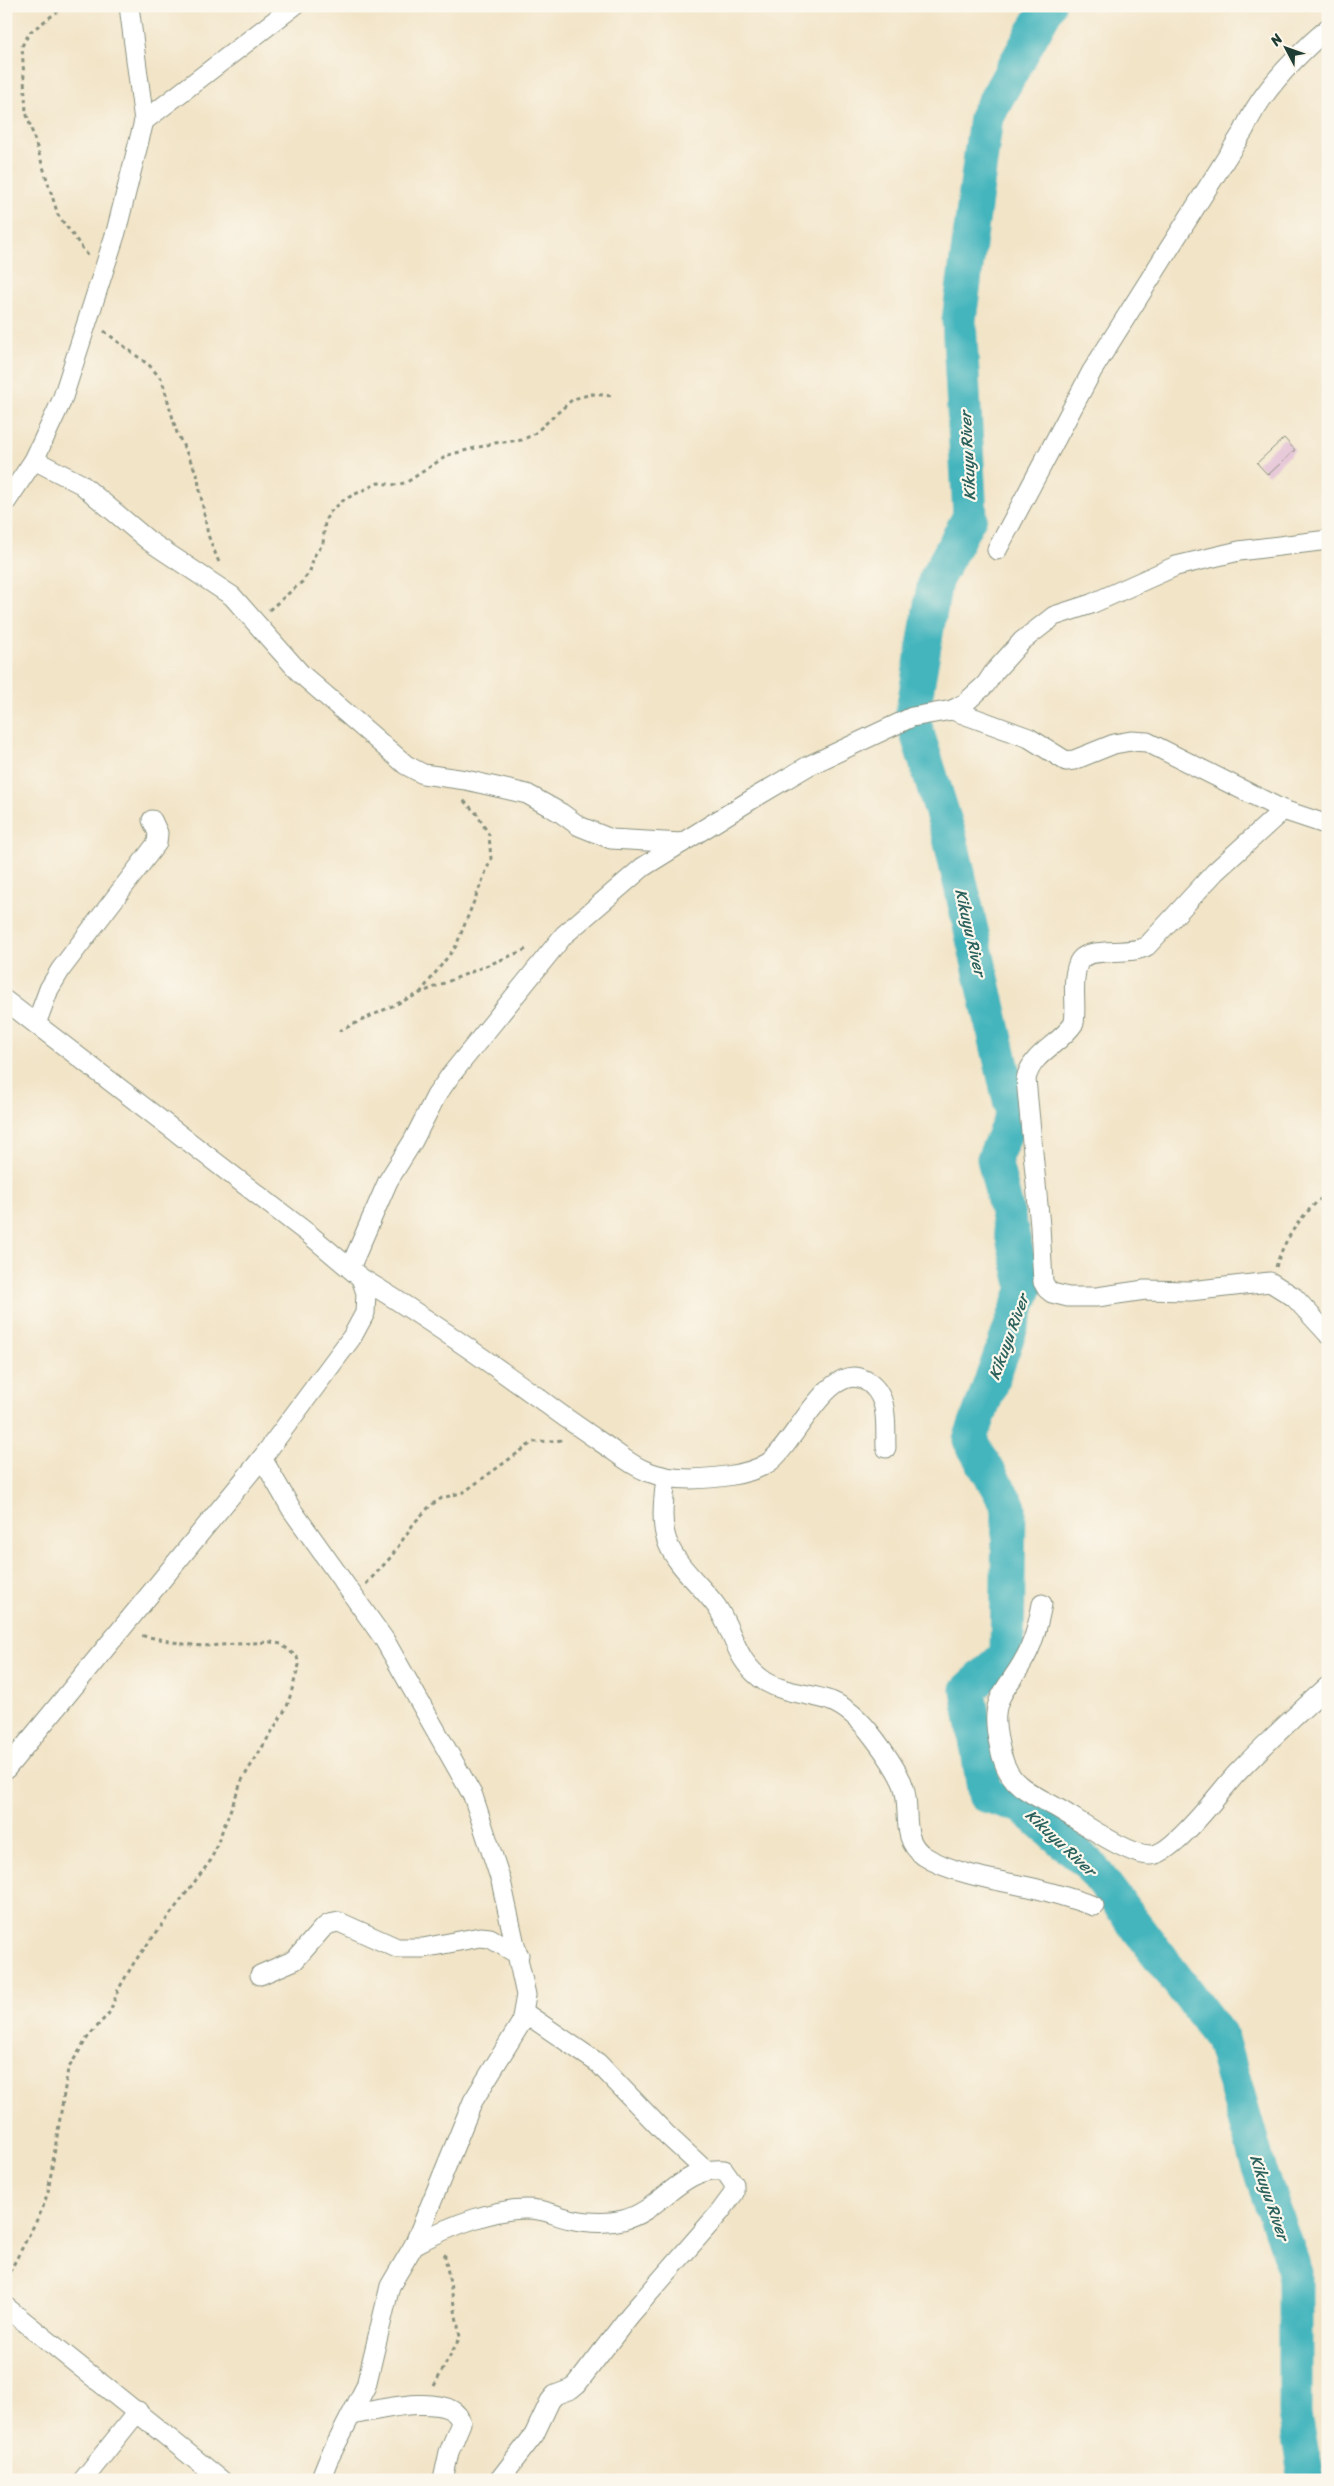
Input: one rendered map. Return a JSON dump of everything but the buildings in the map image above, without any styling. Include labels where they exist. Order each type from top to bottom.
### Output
[{"type":"street","points":[[6,502],[34,460],[62,400],[116,232],[144,121],[129,6]]},
{"type":"street","points":[[144,121],[294,6]]},
{"type":"street","points":[[997,550],[1092,370],[1244,130],[1251,114],[1300,52],[1328,28]]},
{"type":"street","points":[[34,460],[81,484],[149,540],[232,596],[301,674],[392,755],[414,770],[527,794],[561,812],[579,826],[612,839],[682,843]]},
{"type":"street","points":[[6,1769],[262,1458],[352,1337],[365,1313],[366,1293],[356,1273],[388,1181],[414,1141],[436,1096],[484,1032],[564,935],[643,868],[808,766],[912,717],[952,710],[974,697],[1022,641],[1054,616],[1091,604],[1176,566],[1239,551],[1328,540]]},
{"type":"street","points":[[952,710],[1029,738],[1066,760],[1074,760],[1114,744],[1131,741],[1147,742],[1283,810],[1328,825]]},
{"type":"street","points":[[1283,810],[1216,872],[1147,946],[1139,951],[1094,953],[1081,959],[1076,973],[1074,1023],[1034,1060],[1028,1069],[1026,1079],[1040,1226],[1042,1282],[1052,1293],[1068,1297],[1097,1297],[1145,1290],[1190,1291],[1258,1282],[1276,1285],[1294,1297],[1328,1334]]},
{"type":"street","points":[[36,1024],[49,989],[61,969],[157,843],[158,833],[152,820]]},
{"type":"street","points":[[6,1002],[356,1273],[434,1324],[587,1433],[645,1471],[666,1477],[690,1479],[744,1472],[768,1463],[788,1443],[830,1386],[844,1379],[860,1378],[875,1386],[883,1398],[886,1448]]},
{"type":"street","points":[[262,1458],[292,1510],[354,1594],[389,1647],[473,1796],[501,1881],[519,1955],[526,1995],[525,2013],[507,2048],[470,2107],[414,2245],[390,2286],[366,2386],[353,2415],[328,2460],[320,2480]]},
{"type":"street","points":[[666,1477],[662,1518],[667,1541],[677,1560],[718,1609],[737,1651],[748,1666],[766,1681],[786,1692],[832,1701],[854,1715],[873,1736],[902,1783],[906,1798],[909,1837],[918,1850],[925,1856],[954,1868],[1000,1882],[1057,1894],[1094,1906]]},
{"type":"street","points":[[1042,1604],[1030,1648],[1022,1664],[998,1700],[995,1715],[1003,1764],[1018,1784],[1034,1795],[1118,1844],[1142,1854],[1160,1853],[1175,1841],[1236,1774],[1328,1686]]},
{"type":"street","points":[[260,1975],[295,1960],[322,1929],[329,1924],[339,1922],[397,1948],[423,1948],[480,1937],[490,1938],[519,1955]]},
{"type":"street","points":[[525,2013],[598,2063],[666,2135],[706,2170]]},
{"type":"street","points":[[414,2245],[442,2229],[466,2221],[520,2210],[537,2209],[581,2221],[608,2223],[626,2219],[684,2181],[706,2170],[724,2170],[734,2184],[734,2192],[630,2315],[577,2384],[572,2389],[554,2395],[534,2435],[500,2480]]},
{"type":"street","points":[[6,2307],[222,2480]]},
{"type":"street","points":[[353,2415],[424,2404],[449,2407],[460,2419],[460,2429],[448,2452],[444,2480]]},
{"type":"street","points":[[83,2480],[138,2411]]},
{"type":"path","points":[[66,6],[30,32],[22,46],[26,112],[58,215],[65,227],[102,273]]},
{"type":"path","points":[[88,319],[150,366],[162,380],[177,433],[197,474],[208,535],[232,596]]},
{"type":"path","points":[[254,620],[302,582],[310,571],[314,556],[322,544],[325,521],[329,513],[345,499],[378,483],[397,485],[408,482],[448,455],[495,443],[522,440],[534,434],[573,399],[592,394],[613,396]]},
{"type":"path","points":[[420,993],[456,946],[491,859],[489,834],[477,814],[440,777]]},
{"type":"path","points":[[339,1031],[420,993],[536,946]]},
{"type":"path","points":[[1276,1285],[1275,1271],[1284,1245],[1298,1222],[1328,1193]]},
{"type":"path","points":[[354,1594],[382,1568],[414,1524],[431,1505],[442,1498],[464,1492],[533,1442],[574,1438],[587,1433]]},
{"type":"path","points":[[6,2279],[42,2210],[50,2187],[68,2069],[88,2038],[110,2012],[118,1990],[135,1961],[211,1860],[242,1780],[287,1707],[299,1665],[297,1657],[281,1644],[271,1642],[224,1646],[184,1644],[119,1631]]},
{"type":"path","points":[[424,2404],[460,2337],[444,2255],[442,2229]]},
{"type":"waterway","name":"Kikuyu River","points":[[1048,6],[986,117],[959,320],[970,516],[935,581],[912,717],[950,838],[1013,1114],[994,1159],[1025,1288],[970,1440],[1009,1507],[1007,1655],[968,1690],[985,1795],[1022,1806],[1089,1864],[1222,2039],[1258,2165],[1295,2270],[1295,2413],[1306,2480]]}]
